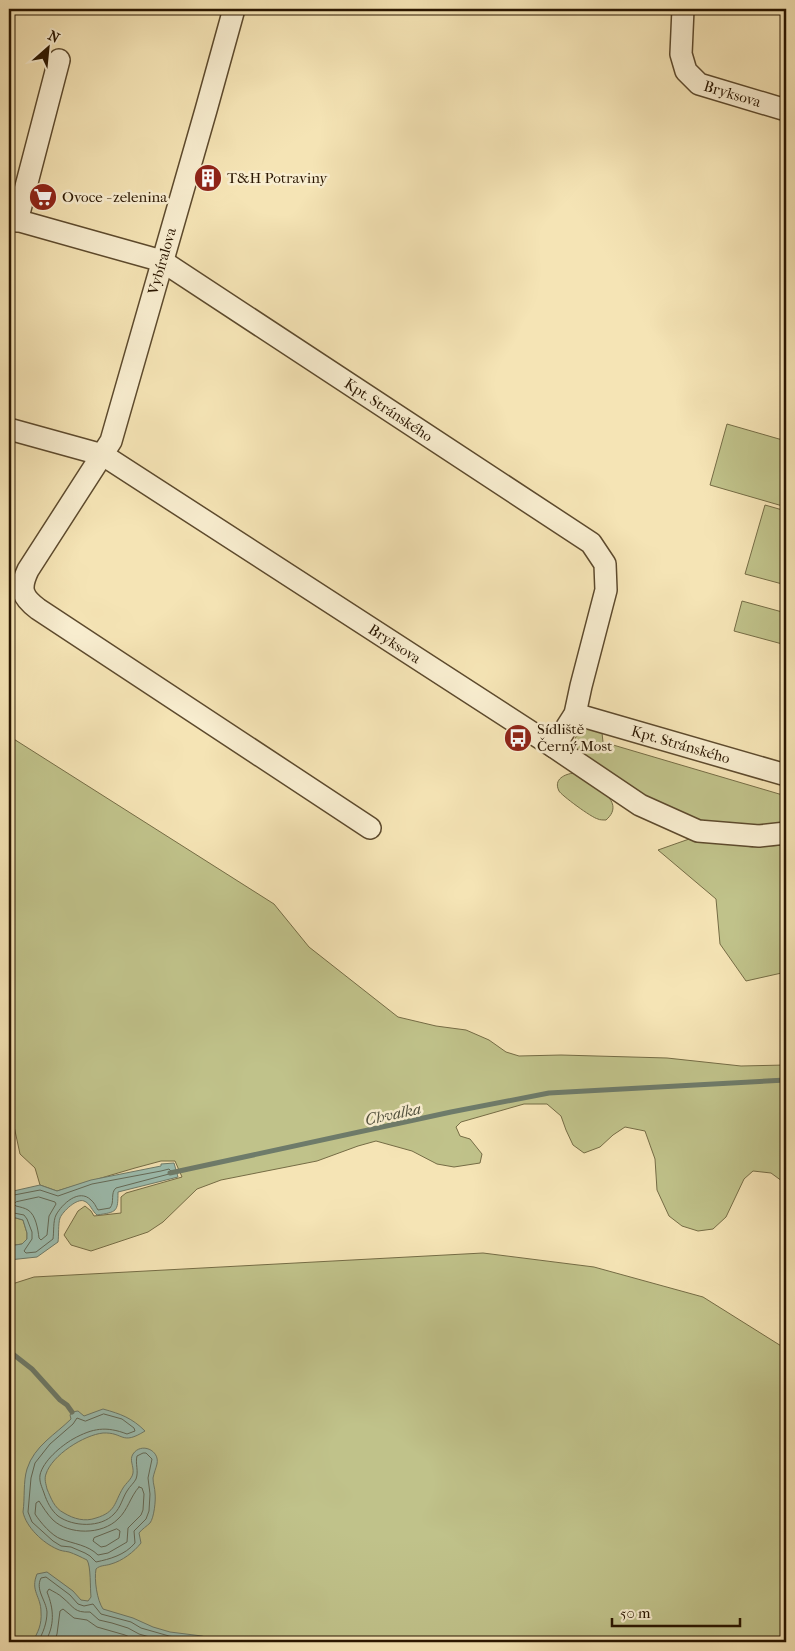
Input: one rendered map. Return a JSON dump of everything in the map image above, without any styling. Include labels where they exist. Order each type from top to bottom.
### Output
[{"type":"street","name":"Vybíralova","points":[[234,9],[117,422],[103,455],[28,570],[23,580],[23,593],[27,600],[370,828]]},
{"type":"street","name":"Bryksova","points":[[683,9],[681,54],[686,71],[692,78],[699,84],[786,110]]},
{"type":"street","name":"Kpt. Stránského","points":[[59,60],[13,219],[162,261],[591,543],[605,564],[606,590],[580,686],[575,714],[554,748]]},
{"type":"street","name":"Bryksova","points":[[9,429],[103,455],[640,805],[698,831],[759,836],[786,833]]},
{"type":"street","name":"Kpt. Stránského","points":[[575,714],[786,775]]},
{"type":"green space","points":[[727,424],[786,441],[786,507],[710,485]]},
{"type":"green space","points":[[765,505],[786,511],[786,585],[745,574]]},
{"type":"green space","points":[[742,601],[786,613],[786,645],[734,631]]},
{"type":"green space","points":[[583,727],[602,733],[603,742],[786,796],[786,822],[738,828],[678,813],[652,801],[578,752],[575,739]]},
{"type":"green space","points":[[9,736],[274,904],[309,947],[398,1017],[436,1026],[466,1030],[489,1040],[506,1052],[519,1056],[561,1055],[667,1058],[741,1066],[786,1065],[786,1184],[771,1173],[753,1171],[744,1179],[726,1217],[713,1229],[698,1231],[682,1226],[669,1216],[657,1190],[655,1159],[645,1131],[625,1127],[600,1147],[584,1153],[573,1145],[561,1116],[547,1104],[524,1104],[461,1122],[456,1127],[460,1136],[470,1139],[482,1154],[480,1163],[454,1167],[437,1164],[412,1151],[376,1141],[317,1161],[221,1180],[197,1189],[163,1222],[148,1232],[91,1251],[71,1245],[64,1235],[78,1211],[85,1206],[94,1216],[121,1213],[121,1197],[126,1193],[182,1177],[175,1161],[161,1161],[57,1191],[40,1185],[35,1168],[20,1154],[9,1103]]},
{"type":"green space","points":[[574,773],[597,787],[610,799],[613,806],[612,813],[606,820],[590,815],[559,791],[559,780],[564,776]]},
{"type":"green space","points":[[692,838],[752,847],[786,845],[786,972],[746,981],[720,944],[716,899],[658,850]]},
{"type":"green space","points":[[9,1216],[23,1220],[27,1239],[22,1244],[9,1246]]},
{"type":"green space","points":[[483,1253],[594,1267],[703,1297],[786,1349],[786,1642],[9,1642],[9,1285],[34,1277]]},
{"type":"water","points":[[174,1163],[178,1177],[118,1192],[118,1204],[112,1212],[97,1215],[86,1202],[78,1201],[74,1203],[60,1218],[58,1242],[37,1257],[9,1260],[9,1246],[22,1244],[27,1239],[27,1233],[23,1220],[9,1216],[9,1192],[40,1185],[57,1191],[91,1180],[161,1166],[161,1164]]},
{"type":"water","points":[[103,1409],[126,1417],[145,1431],[127,1438],[103,1433],[78,1442],[62,1453],[49,1467],[45,1482],[53,1502],[61,1511],[76,1518],[92,1519],[103,1516],[114,1506],[132,1475],[131,1459],[136,1450],[149,1449],[156,1455],[157,1464],[153,1478],[155,1491],[154,1513],[150,1523],[139,1533],[141,1543],[119,1561],[96,1569],[96,1590],[103,1609],[170,1632],[202,1636],[222,1642],[32,1642],[38,1632],[41,1620],[41,1606],[35,1589],[37,1574],[47,1572],[73,1591],[81,1600],[88,1601],[91,1597],[90,1572],[87,1560],[58,1550],[46,1543],[31,1529],[25,1518],[23,1512],[27,1469],[40,1447],[71,1419],[70,1415],[72,1412],[78,1411],[84,1416]]},
{"type":"waterway","name":"Chvalka","points":[[170,1173],[451,1112],[549,1093],[786,1080]]},
{"type":"waterway","points":[[9,1351],[32,1369],[72,1412]]},
{"type":"place","name":"T&H Potraviny","points":[[208,178]]},
{"type":"place","name":"Ovoce - zelenina","points":[[43,197]]},
{"type":"place","name":"Sídliště Černý Most","points":[[518,738]]}]
